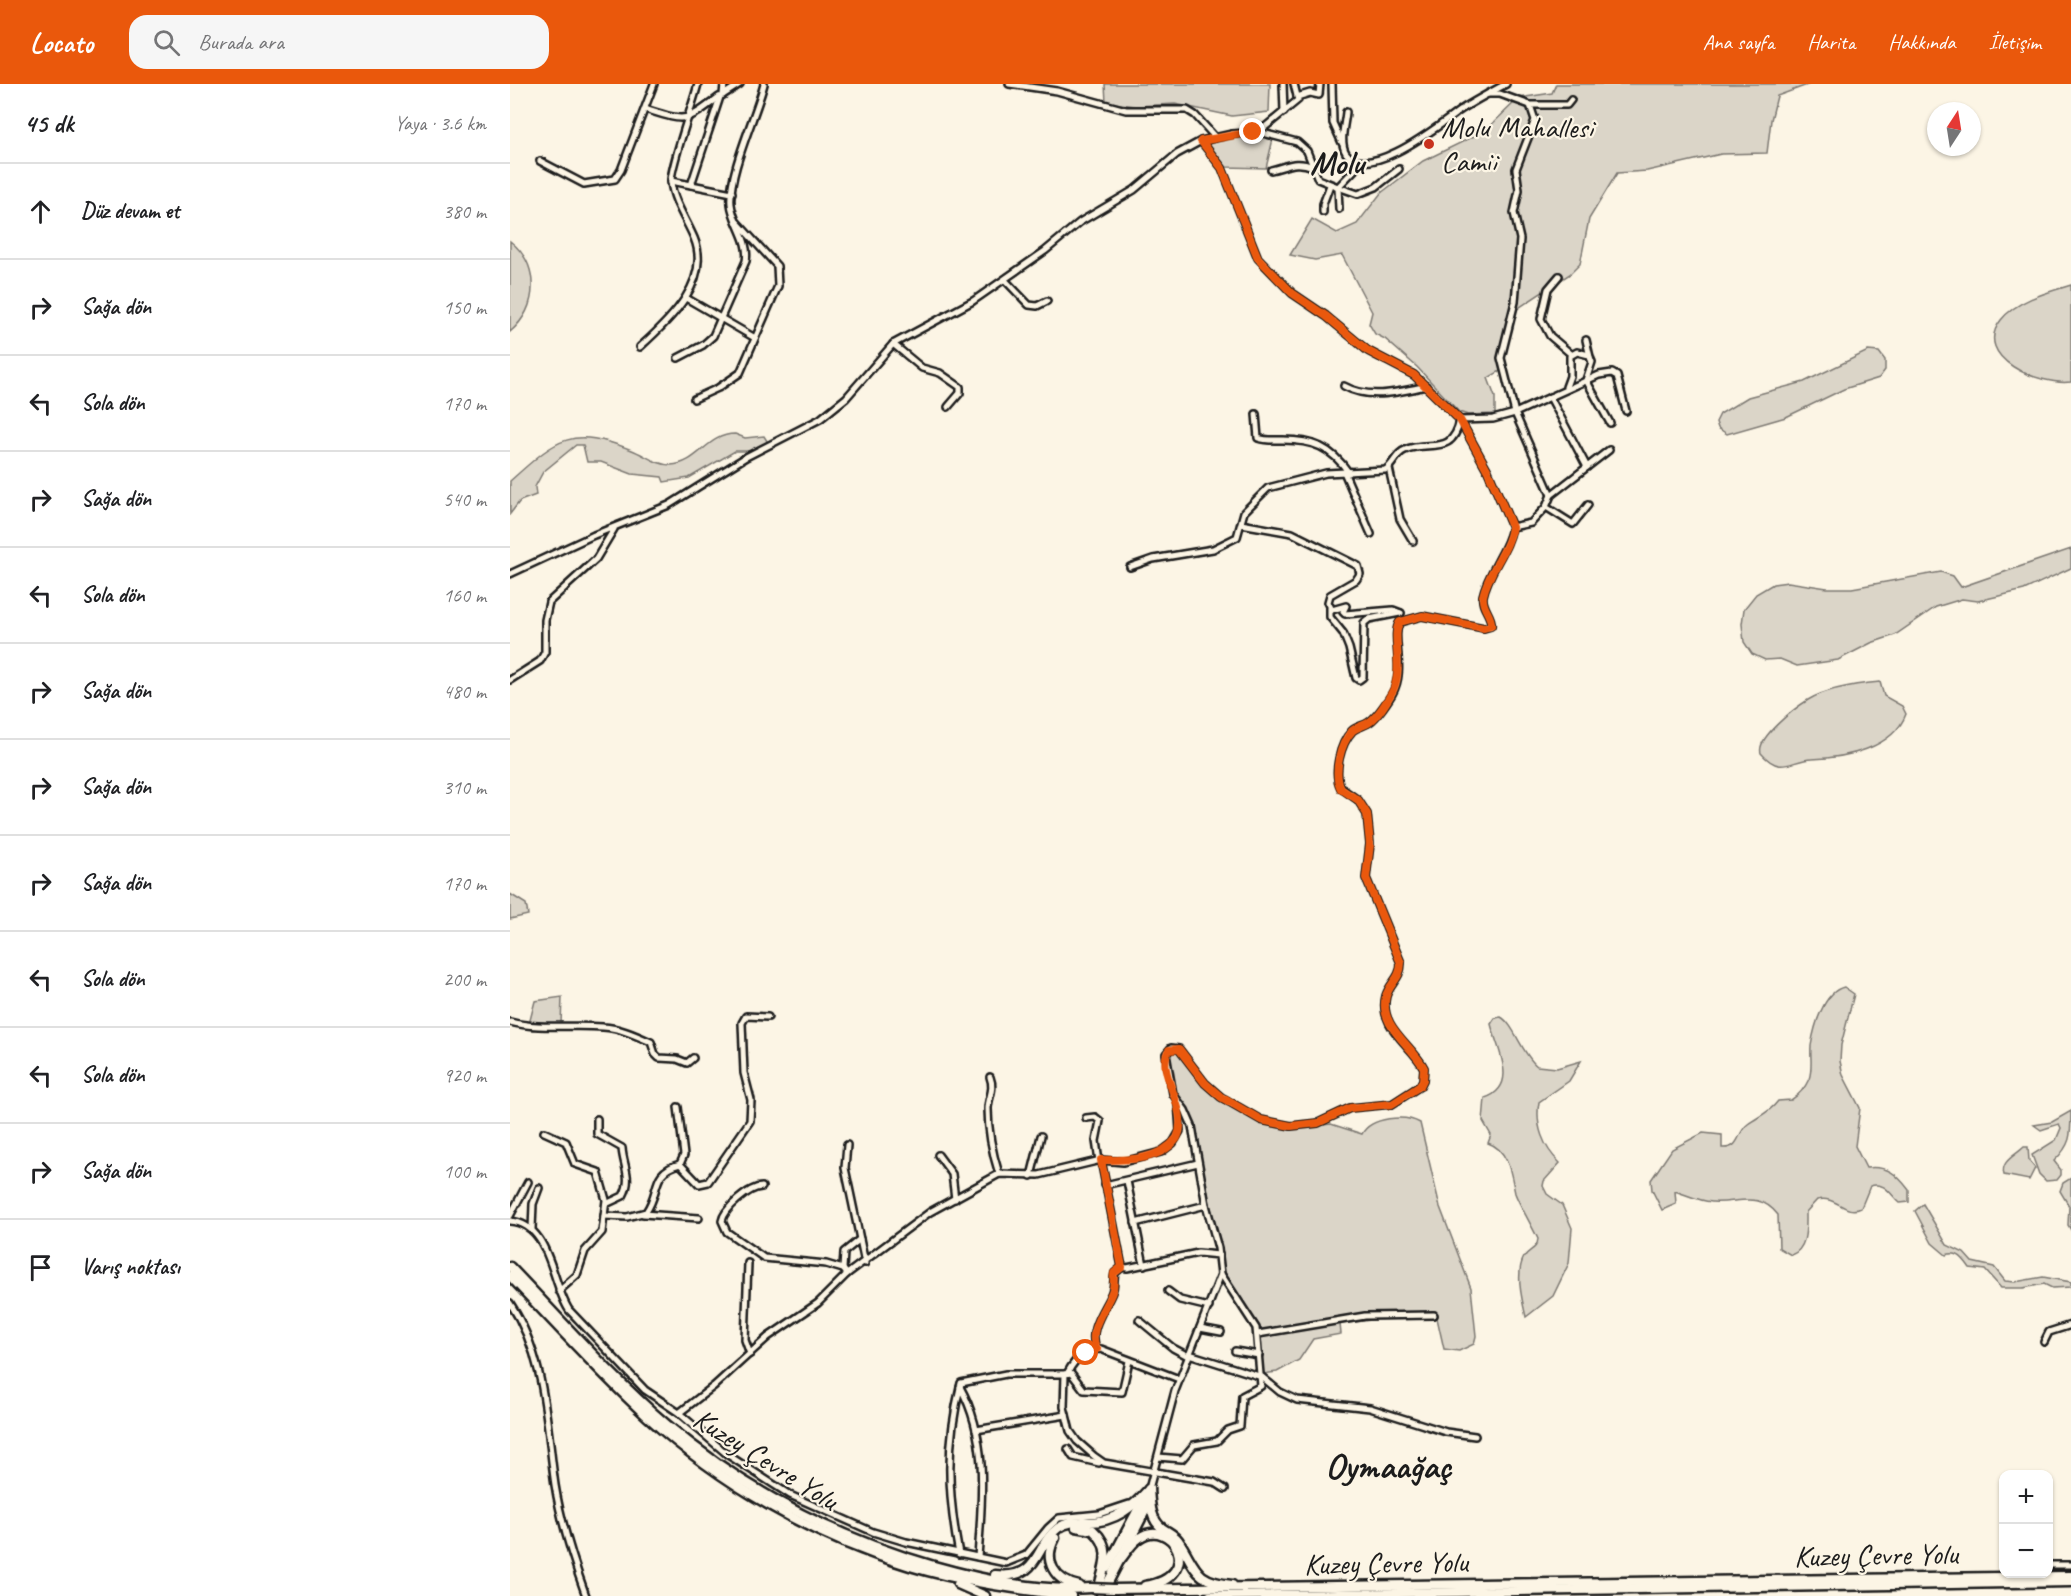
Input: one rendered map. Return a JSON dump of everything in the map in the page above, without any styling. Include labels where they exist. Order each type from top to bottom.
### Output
[{"type":"highway","name":"Kuzey Çevre Yolu","points":[[510,1267],[632,1393],[699,1449],[740,1479],[800,1514],[871,1546],[914,1560],[1011,1583],[1092,1592]]},
{"type":"highway","name":"Kuzey Çevre Yolu","points":[[510,1276],[629,1399],[693,1453],[777,1508],[870,1552],[952,1577],[1011,1589],[1071,1596]]},
{"type":"highway","points":[[914,1560],[990,1575],[1014,1575],[1033,1563],[1057,1528],[1078,1521],[1102,1521],[1114,1517],[1138,1502],[1149,1488]]},
{"type":"highway","points":[[1101,1596],[1146,1509],[1149,1488]]},
{"type":"highway","points":[[1092,1592],[1100,1583],[1149,1488]]},
{"type":"highway","points":[[1149,1488],[1151,1510],[1157,1524],[1180,1541],[1189,1562],[1199,1573],[1216,1582],[1266,1593]]},
{"type":"highway","points":[[1100,1583],[1107,1556],[1103,1540],[1088,1528],[1074,1527],[1061,1532],[1053,1540],[1049,1553],[1055,1572],[1067,1582],[1092,1592],[1167,1581],[1176,1573],[1179,1560],[1177,1547],[1171,1539],[1153,1533],[1138,1538],[1120,1560]]},
{"type":"highway","points":[[870,1552],[911,1569],[970,1588],[985,1596]]},
{"type":"highway","name":"Kuzey Çevre Yolu","points":[[1683,1585],[2071,1576]]},
{"type":"highway","name":"Kuzey Çevre Yolu","points":[[1210,1596],[1658,1585],[2071,1582]]},
{"type":"highway","name":"Kuzey Çevre Yolu","points":[[1114,1589],[1266,1593]]},
{"type":"street","points":[[540,160],[557,167],[581,183],[611,181],[620,173],[654,84]]},
{"type":"street","points":[[640,347],[677,311],[686,298],[697,265],[698,250],[671,181],[698,84]]},
{"type":"street","points":[[724,84],[723,95],[740,84]]},
{"type":"street","points":[[678,358],[709,341],[747,258],[746,247],[735,221],[732,193],[764,84]]},
{"type":"street","points":[[1009,84],[1057,91],[1126,110],[1187,110],[1196,115],[1214,136]]},
{"type":"street","points":[[1282,84],[1284,112]]},
{"type":"street","points":[[1259,132],[1298,100],[1294,84]]},
{"type":"street","points":[[1309,84],[1310,93]]},
{"type":"street","points":[[1298,97],[1310,93],[1319,95],[1320,84]]},
{"type":"street","points":[[1332,84],[1333,123],[1342,144],[1353,160],[1361,162],[1373,161],[1409,146],[1506,84]]},
{"type":"street","points":[[1488,94],[1512,97],[1530,105],[1567,105],[1571,100]]},
{"type":"street","points":[[645,109],[681,120],[690,118],[720,97],[691,185]]},
{"type":"street","points":[[1530,105],[1535,120],[1516,169],[1519,190],[1514,213],[1520,239],[1515,302],[1502,358],[1515,413],[1551,495]]},
{"type":"street","points":[[1342,144],[1346,112]]},
{"type":"street","points":[[510,574],[614,527],[669,506],[747,458],[820,419],[846,398],[893,344],[973,301],[1005,280],[1080,222],[1134,190],[1177,154],[1201,141],[1214,136],[1259,132],[1297,142],[1306,152],[1318,179],[1358,194],[1376,187],[1399,169]]},
{"type":"street","points":[[1201,141],[1222,168],[1258,258],[1292,293],[1326,316],[1368,351],[1407,371],[1426,386],[1460,420],[1488,471],[1512,527],[1488,577],[1483,605],[1492,621],[1489,628],[1413,616],[1393,610],[1345,615],[1343,612],[1346,606],[1334,610],[1330,608]]},
{"type":"street","points":[[1271,170],[1292,162],[1302,162],[1313,167]]},
{"type":"street","points":[[1339,209],[1338,187],[1361,162]]},
{"type":"street","points":[[671,181],[732,193]]},
{"type":"street","points":[[1323,212],[1323,204],[1330,185]]},
{"type":"street","points":[[694,399],[738,376],[777,291],[779,273],[777,266],[735,221]]},
{"type":"street","points":[[1559,276],[1548,289],[1541,319],[1550,336],[1571,354]]},
{"type":"street","points":[[1005,280],[1029,305],[1036,306],[1047,300]]},
{"type":"street","points":[[686,298],[755,338]]},
{"type":"street","points":[[1586,340],[1592,362],[1586,380],[1610,423]]},
{"type":"street","points":[[893,344],[922,368],[940,372],[960,387],[960,393],[948,407]]},
{"type":"street","points":[[1566,388],[1570,376],[1568,362],[1571,354],[1577,351],[1590,357]]},
{"type":"street","points":[[1460,420],[1492,419],[1515,413],[1599,375],[1616,375],[1626,411]]},
{"type":"street","points":[[1344,386],[1357,392],[1379,394],[1426,386]]},
{"type":"street","points":[[1550,397],[1587,467]]},
{"type":"street","points":[[1256,414],[1258,438],[1305,441],[1320,445],[1334,454],[1347,472],[1371,534]]},
{"type":"street","points":[[1130,567],[1153,559],[1213,549],[1237,537],[1246,510],[1265,489],[1320,474],[1389,468],[1405,450],[1448,442],[1456,434],[1460,420]]},
{"type":"street","points":[[1512,527],[1531,523],[1546,507],[1551,495],[1609,450]]},
{"type":"street","points":[[1389,468],[1400,519],[1413,541]]},
{"type":"street","points":[[1546,507],[1573,524],[1588,505]]},
{"type":"street","points":[[1241,524],[1292,533],[1358,566],[1359,577],[1332,592],[1329,599],[1330,617],[1343,633],[1356,678],[1359,680],[1363,677],[1364,623],[1369,619],[1401,613]]},
{"type":"street","points":[[510,680],[540,661],[545,651],[545,620],[549,602],[596,559],[614,527]]},
{"type":"street","points":[[1149,1488],[1179,1378],[1221,1274],[1192,1126],[1171,1088],[1167,1052],[1174,1048],[1181,1051],[1205,1083],[1221,1097],[1261,1120],[1291,1126],[1318,1123],[1350,1108],[1392,1104],[1415,1090],[1423,1080],[1424,1068],[1398,1039],[1385,1006],[1387,992],[1399,975],[1401,963],[1366,878],[1370,844],[1367,814],[1358,800],[1341,789],[1337,778],[1341,756],[1350,733],[1375,717],[1392,692],[1398,678],[1400,662],[1396,630],[1400,622],[1413,616]]},
{"type":"street","points":[[680,1164],[699,1184],[707,1184],[750,1121],[751,1100],[744,1073],[742,1023],[746,1016],[768,1017]]},
{"type":"street","points":[[510,1022],[537,1027],[589,1026],[621,1030],[651,1041],[655,1046],[655,1054],[659,1058],[677,1059],[687,1063],[693,1058]]},
{"type":"street","points":[[990,1077],[993,1088],[988,1108],[989,1136],[999,1174]]},
{"type":"street","points":[[679,1413],[714,1386],[776,1331],[818,1303],[847,1274],[865,1263],[930,1212],[999,1174],[1030,1176],[1072,1169],[1100,1160],[1126,1161],[1158,1153],[1167,1148],[1180,1131],[1178,1100]]},
{"type":"street","points":[[643,1214],[648,1209],[661,1173],[680,1164],[684,1155],[678,1107]]},
{"type":"street","points":[[1086,1118],[1095,1117],[1100,1121],[1096,1141],[1122,1267]]},
{"type":"street","points":[[597,1119],[598,1134],[622,1148],[622,1160],[629,1174],[623,1196],[606,1204]]},
{"type":"street","points":[[544,1132],[566,1142],[573,1163],[598,1172],[606,1204],[602,1232],[585,1251],[577,1275],[559,1291]]},
{"type":"street","points":[[1030,1176],[1041,1136]]},
{"type":"street","points":[[847,1145],[845,1168],[865,1263]]},
{"type":"street","points":[[938,1155],[952,1174],[955,1199]]},
{"type":"street","points":[[1105,1185],[1198,1163]]},
{"type":"street","points":[[1126,1181],[1144,1265]]},
{"type":"street","points":[[510,1216],[528,1182]]},
{"type":"street","points":[[762,1187],[748,1190],[726,1212],[722,1221],[727,1232],[768,1259],[826,1264],[843,1269],[847,1274]]},
{"type":"street","points":[[532,1229],[533,1204],[539,1188]]},
{"type":"street","points":[[1135,1222],[1206,1205]]},
{"type":"street","points":[[604,1216],[627,1217],[643,1214],[699,1218]]},
{"type":"street","points":[[510,1221],[523,1223],[532,1229],[549,1258],[559,1291],[572,1314],[640,1385],[679,1413],[734,1460],[803,1502],[883,1536],[1001,1562],[1014,1561],[1030,1552],[1045,1531],[1059,1518],[1099,1514],[1138,1502]]},
{"type":"street","points":[[843,1269],[844,1252],[860,1239]]},
{"type":"street","points":[[1097,1349],[1094,1340],[1097,1322],[1112,1292],[1114,1273],[1122,1267],[1144,1265],[1198,1253],[1219,1256]]},
{"type":"street","points":[[748,1263],[745,1340],[750,1354]]},
{"type":"street","points":[[1158,1457],[1184,1458],[1194,1444],[1217,1441],[1228,1430],[1240,1426],[1242,1396],[1260,1389],[1262,1377],[1258,1334],[1252,1319],[1221,1274]]},
{"type":"street","points":[[1168,1291],[1180,1300],[1209,1307]]},
{"type":"street","points":[[510,1303],[529,1337],[542,1382],[555,1486],[564,1528],[586,1596]]},
{"type":"street","points":[[1258,1334],[1365,1316],[1434,1315]]},
{"type":"street","points":[[1139,1320],[1173,1348],[1262,1377],[1280,1392],[1297,1400],[1370,1408],[1446,1432],[1475,1436]]},
{"type":"street","points":[[2044,1342],[2049,1332],[2071,1325]]},
{"type":"street","points":[[1200,1329],[1221,1332]]},
{"type":"street","points":[[1104,1463],[1075,1439],[1066,1415],[1066,1373],[1079,1357],[1097,1349],[1179,1378]]},
{"type":"street","points":[[1235,1351],[1260,1354]]},
{"type":"street","points":[[959,1554],[950,1484],[951,1423],[961,1383],[1006,1374],[1066,1373],[1083,1389],[1122,1392],[1129,1361]]},
{"type":"street","points":[[960,1387],[971,1408],[984,1490],[978,1557]]},
{"type":"street","points":[[976,1430],[1066,1415]]},
{"type":"street","points":[[1068,1449],[1075,1458],[1214,1482],[1225,1489]]},
{"type":"street","points":[[2053,1565],[2071,1565]]},
{"type":"shaded area","points":[[1105,84],[1270,84],[1269,112],[1232,116],[1175,104],[1136,106],[1106,102]]},
{"type":"shaded area","points":[[1556,84],[1810,84],[1777,96],[1767,153],[1721,154],[1647,171],[1617,173],[1589,219],[1580,264],[1570,274],[1514,311],[1508,328],[1502,370],[1488,378],[1495,397],[1495,414],[1468,415],[1459,412],[1417,367],[1385,339],[1375,334],[1369,324],[1372,312],[1342,255],[1315,260],[1290,255],[1312,219],[1337,233],[1357,224],[1381,193],[1423,161],[1485,131],[1519,98],[1552,93]]},
{"type":"shaded area","points":[[1252,134],[1273,139],[1266,168],[1226,167],[1206,141]]},
{"type":"shaded area","points":[[510,241],[527,262],[532,286],[531,299],[526,311],[520,322],[510,332]]},
{"type":"shaded area","points":[[2071,285],[2071,382],[2043,379],[2013,367],[2002,357],[1995,346],[1994,334],[2001,320],[2024,302]]},
{"type":"shaded area","points":[[1868,351],[1879,352],[1885,360],[1885,370],[1879,378],[1844,389],[1786,417],[1727,434],[1718,428],[1716,422],[1720,414],[1748,397],[1804,382]]},
{"type":"shaded area","points":[[735,434],[745,438],[764,436],[769,444],[750,451],[735,451],[689,478],[664,482],[662,477],[632,474],[601,462],[587,462],[583,445],[576,445],[543,472],[535,487],[536,495],[520,501],[510,514],[510,481],[540,455],[565,441],[578,438],[611,442],[656,462],[671,465],[688,460],[725,435]]},
{"type":"shaded area","points":[[2071,549],[2071,568],[2024,590],[1978,601],[1962,599],[1936,607],[1895,635],[1871,643],[1838,660],[1797,666],[1780,659],[1765,660],[1752,654],[1744,642],[1742,624],[1744,609],[1756,594],[1773,584],[1788,582],[1827,588],[1852,588],[1941,572],[1953,576],[1961,587]]},
{"type":"shaded area","points":[[1880,682],[1884,696],[1902,706],[1906,714],[1900,726],[1879,743],[1852,754],[1804,760],[1786,765],[1774,764],[1761,753],[1764,740],[1770,732],[1786,716],[1808,700],[1853,685]]},
{"type":"shaded area","points":[[510,894],[526,904],[528,915],[510,919]]},
{"type":"shaded area","points":[[1844,987],[1854,994],[1841,1045],[1840,1061],[1843,1075],[1860,1108],[1855,1146],[1866,1168],[1886,1169],[1900,1179],[1909,1190],[1909,1202],[1900,1203],[1880,1185],[1870,1186],[1861,1208],[1855,1210],[1845,1208],[1830,1200],[1817,1200],[1806,1212],[1806,1231],[1801,1248],[1791,1255],[1779,1248],[1778,1215],[1771,1207],[1756,1200],[1707,1201],[1675,1191],[1676,1204],[1662,1210],[1652,1190],[1651,1180],[1672,1149],[1703,1133],[1722,1135],[1722,1148],[1728,1148],[1735,1143],[1748,1124],[1778,1101],[1791,1100],[1802,1091],[1810,1075],[1811,1046],[1821,1012],[1830,996]]},
{"type":"shaded area","points":[[562,997],[561,1024],[529,1024],[535,1001]]},
{"type":"shaded area","points":[[1501,1017],[1510,1026],[1537,1066],[1557,1068],[1581,1061],[1569,1081],[1539,1102],[1539,1127],[1549,1150],[1560,1163],[1544,1181],[1543,1186],[1547,1194],[1562,1205],[1572,1228],[1569,1263],[1553,1296],[1526,1317],[1520,1287],[1521,1263],[1526,1254],[1536,1245],[1538,1239],[1516,1197],[1505,1157],[1495,1146],[1488,1143],[1491,1135],[1483,1121],[1485,1098],[1496,1092],[1502,1085],[1504,1076],[1501,1055],[1491,1024],[1495,1018]]},
{"type":"shaded area","points":[[1177,1051],[1219,1099],[1266,1125],[1297,1128],[1331,1124],[1362,1134],[1373,1124],[1389,1119],[1414,1120],[1420,1123],[1440,1207],[1471,1288],[1476,1336],[1474,1344],[1459,1351],[1444,1349],[1437,1318],[1379,1319],[1340,1324],[1341,1334],[1313,1339],[1299,1360],[1277,1372],[1263,1374],[1260,1331],[1225,1274],[1193,1124],[1174,1094],[1169,1059],[1172,1053]]},
{"type":"shaded area","points":[[2071,1111],[2071,1127],[2067,1145],[2054,1161],[2061,1170],[2061,1175],[2057,1180],[2046,1181],[2039,1174],[2032,1155],[2056,1140],[2061,1128],[2059,1124],[2041,1130],[2034,1125],[2052,1122]]},
{"type":"shaded area","points":[[2024,1147],[2028,1147],[2029,1161],[2035,1168],[2029,1180],[2004,1175],[2006,1162]]},
{"type":"shaded area","points":[[2071,1178],[2071,1230],[2068,1225],[2069,1206],[2060,1191],[2063,1183]]},
{"type":"shaded area","points":[[1923,1204],[1947,1245],[1964,1253],[1972,1262],[1994,1267],[2005,1281],[2015,1282],[2043,1277],[2071,1282],[2071,1287],[2052,1288],[2044,1284],[2023,1288],[2001,1288],[1985,1270],[1970,1268],[1960,1257],[1954,1254],[1946,1255],[1932,1243],[1915,1211]]},
{"type":"place","name":"Molu Mahallesi Camii","points":[[1429,144]]},
{"type":"district","name":"Molu","points":[[1337,163]]},
{"type":"district","name":"Oymaağaç","points":[[1388,1466]]},
{"type":"route","points":[[1086,1353],[1097,1349],[1094,1340],[1097,1322],[1112,1292],[1114,1273],[1122,1267],[1101,1160],[1120,1162],[1158,1153],[1177,1138],[1180,1131],[1180,1115],[1178,1100],[1169,1082],[1166,1057],[1169,1050],[1179,1049],[1197,1074],[1221,1097],[1261,1120],[1275,1124],[1291,1126],[1318,1123],[1350,1108],[1375,1108],[1392,1104],[1420,1086],[1424,1068],[1398,1039],[1385,1006],[1387,992],[1399,975],[1401,963],[1366,878],[1370,844],[1367,814],[1358,800],[1341,789],[1337,778],[1338,766],[1350,733],[1369,723],[1392,692],[1398,678],[1400,662],[1396,630],[1397,625],[1403,619],[1422,616],[1484,628],[1492,625],[1483,605],[1484,595],[1488,577],[1512,527],[1488,471],[1460,420],[1414,375],[1368,351],[1326,316],[1292,293],[1258,258],[1222,168],[1201,141],[1214,136],[1253,132]]}]
